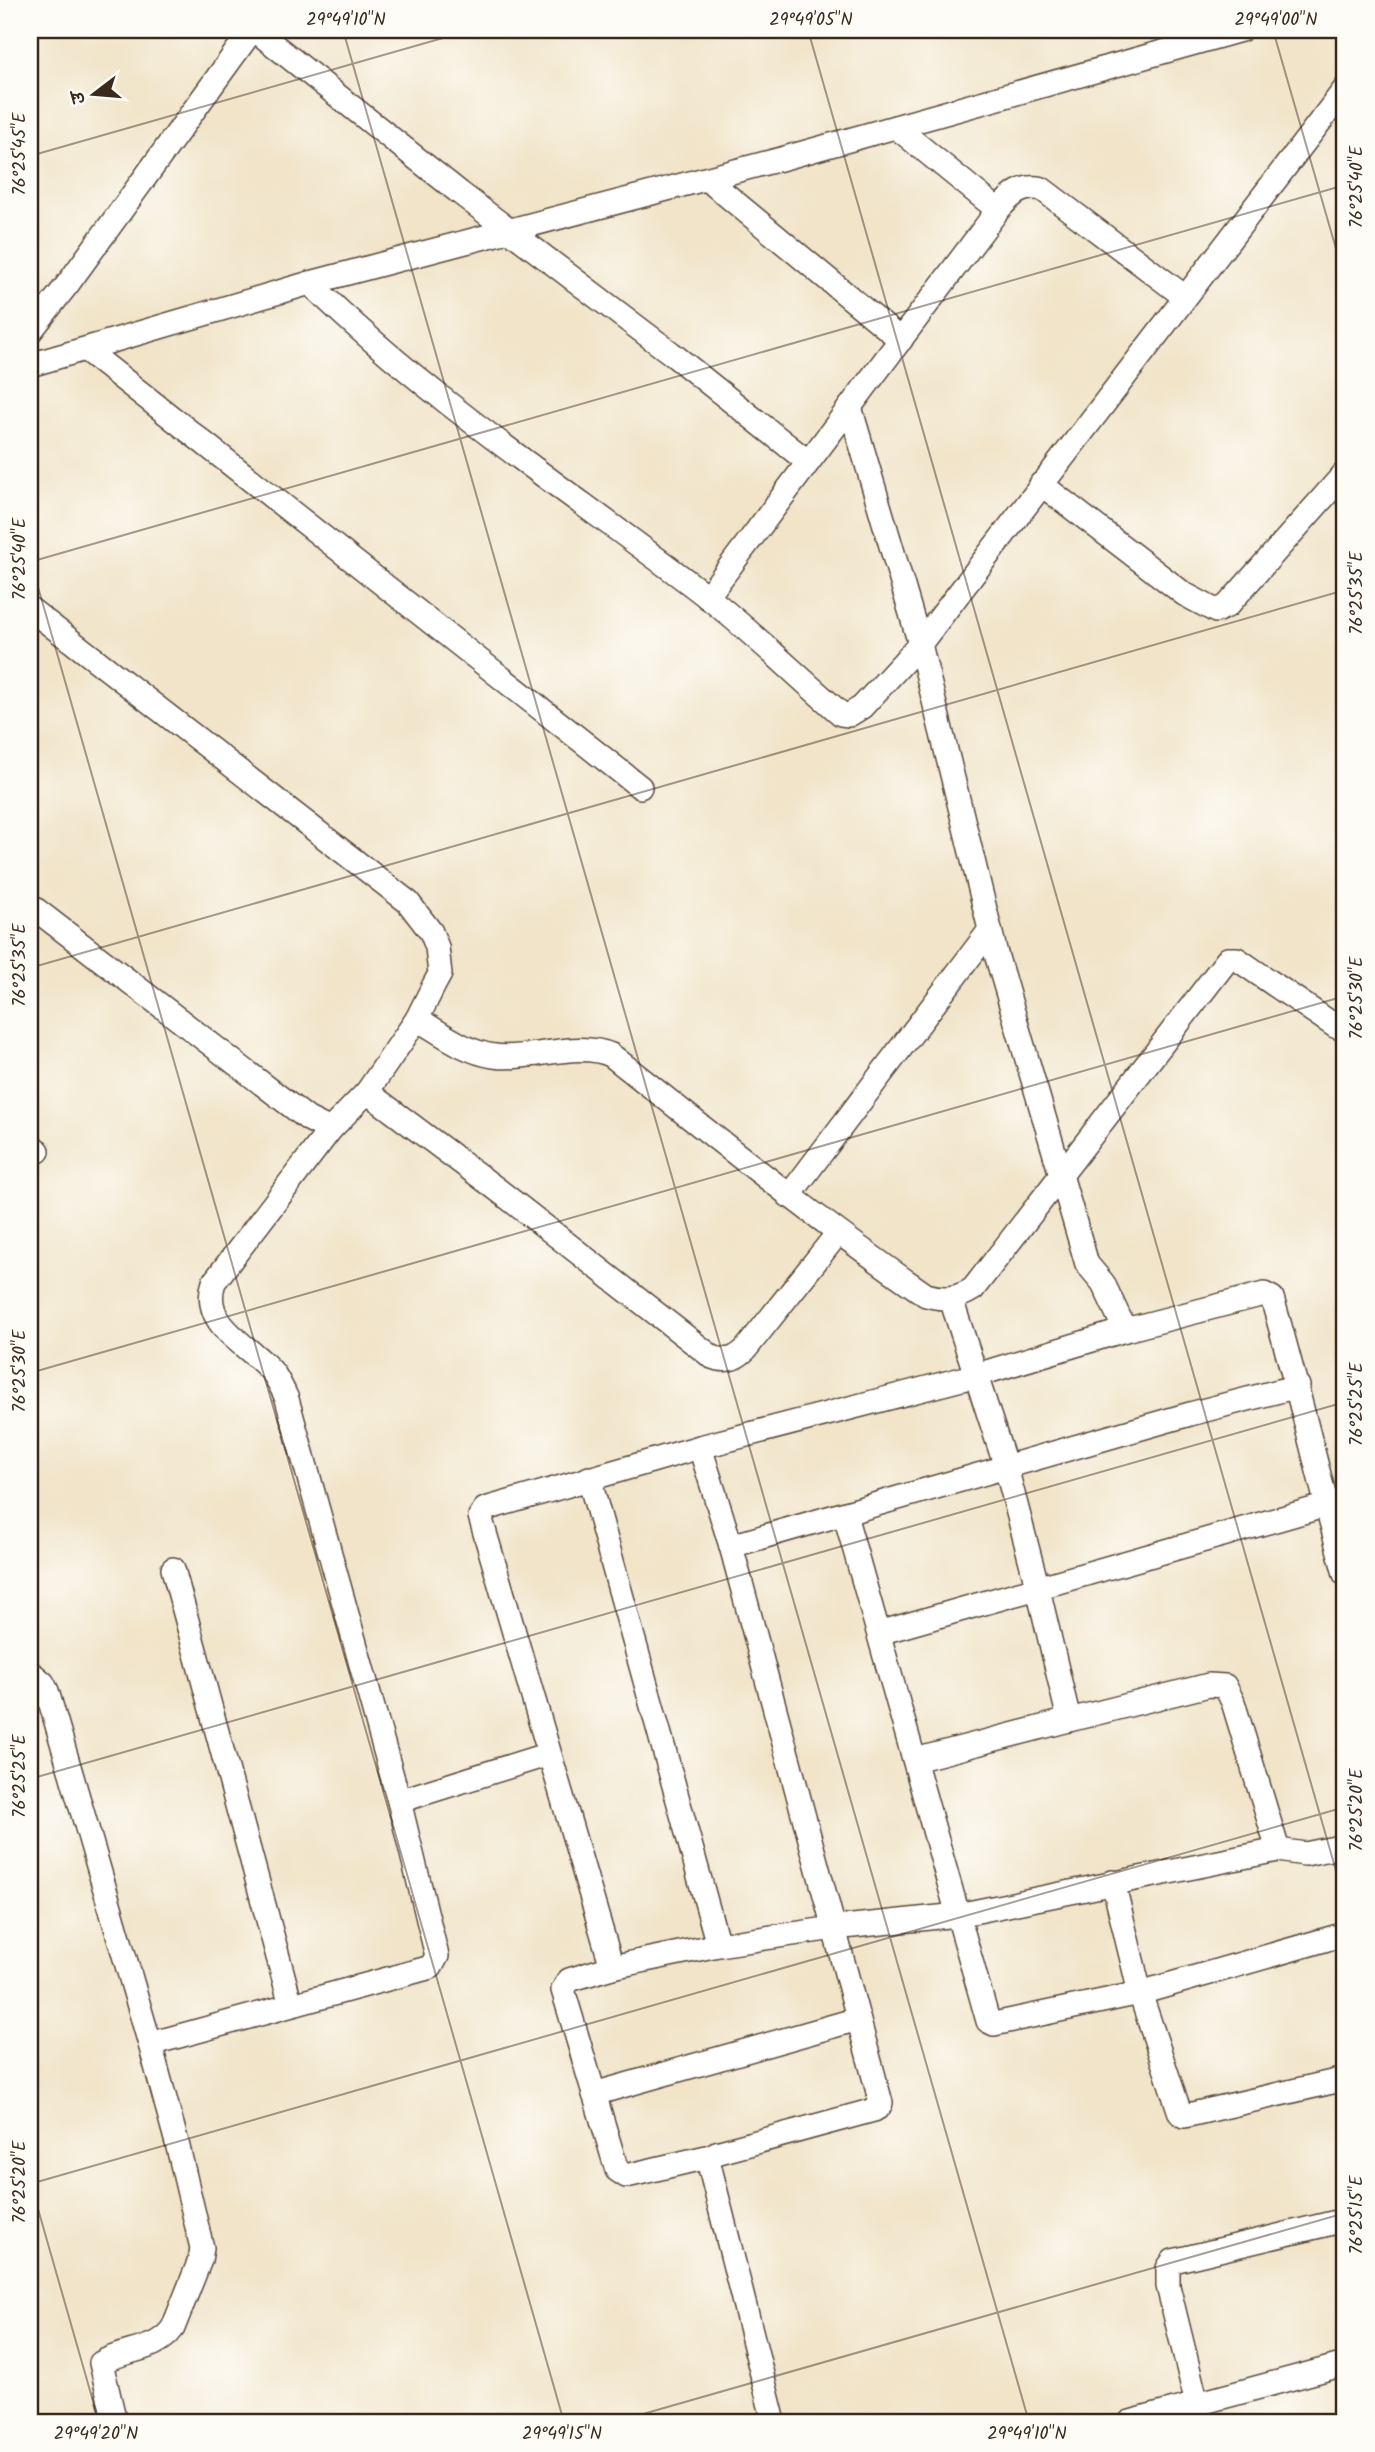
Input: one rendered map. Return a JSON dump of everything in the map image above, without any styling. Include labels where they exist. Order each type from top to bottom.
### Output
[{"type":"street","points":[[30,332],[253,30],[808,462]]},
{"type":"street","points":[[30,365],[310,283],[706,179],[1241,30]]},
{"type":"street","points":[[310,283],[340,312],[461,412],[707,597],[844,715],[855,713],[920,644],[1345,89]]},
{"type":"street","points":[[896,127],[998,210]]},
{"type":"street","points":[[706,179],[901,340]]},
{"type":"street","points":[[707,597],[998,210],[1015,192],[1027,187],[1042,189],[1185,297]]},
{"type":"street","points":[[86,350],[640,787]]},
{"type":"street","points":[[850,407],[920,644],[990,930],[1087,1264],[1103,1283],[1125,1330]]},
{"type":"street","points":[[1041,484],[1184,594],[1216,611],[1227,606],[1342,484]]},
{"type":"street","points":[[30,609],[408,902],[431,932],[440,974],[417,1018],[367,1092],[330,1130],[214,1282],[210,1301],[215,1317],[273,1373],[287,1399],[399,1801],[437,1956],[435,1962],[424,1969],[150,2044]]},
{"type":"street","points":[[30,905],[308,1119],[330,1130]]},
{"type":"street","points":[[789,1196],[990,930]]},
{"type":"street","points":[[417,1018],[465,1048],[497,1056],[593,1049],[611,1055],[838,1233],[926,1296],[940,1299],[951,1299],[973,1289],[1228,959],[1237,959],[1335,1026],[1340,1028],[1345,1025]]},
{"type":"street","points":[[367,1092],[719,1360],[726,1361],[737,1357],[745,1350],[838,1233]]},
{"type":"street","points":[[612,1967],[480,1516],[485,1509],[700,1447],[977,1375],[1125,1330],[1258,1295],[1269,1295],[1336,1503],[1345,1574]]},
{"type":"street","points":[[951,1299],[1006,1467],[1069,1720]]},
{"type":"street","points":[[731,1546],[1190,1414],[1298,1386]]},
{"type":"street","points":[[700,1447],[731,1546],[834,1928],[858,2019],[881,2103],[878,2109],[711,2156],[626,2176],[621,2174],[617,2170],[563,1987],[569,1980],[612,1967],[718,1945],[834,1928],[958,1915],[1278,1850],[1308,1854],[1345,1846]]},
{"type":"street","points":[[589,1478],[718,1945]]},
{"type":"street","points":[[879,1633],[1336,1503]]},
{"type":"street","points":[[845,1515],[985,2019],[991,2024],[1140,1993],[1345,1934]]},
{"type":"street","points":[[173,1569],[291,2005]]},
{"type":"street","points":[[30,1672],[43,1683],[47,1691],[150,2044],[177,2143],[202,2253],[173,2329],[167,2336],[150,2347],[101,2363],[115,2422]]},
{"type":"street","points":[[915,1760],[1209,1685],[1225,1686],[1233,1702],[1278,1850]]},
{"type":"street","points":[[399,1801],[550,1755]]},
{"type":"street","points":[[1113,1882],[1140,1993],[1180,2113],[1184,2116],[1345,2079]]},
{"type":"street","points":[[594,2094],[858,2019]]},
{"type":"street","points":[[711,2156],[708,2165],[774,2422]]},
{"type":"street","points":[[1197,2403],[1168,2286],[1168,2268],[1173,2261],[1345,2220]]},
{"type":"street","points":[[1130,2422],[1345,2364]]}]
